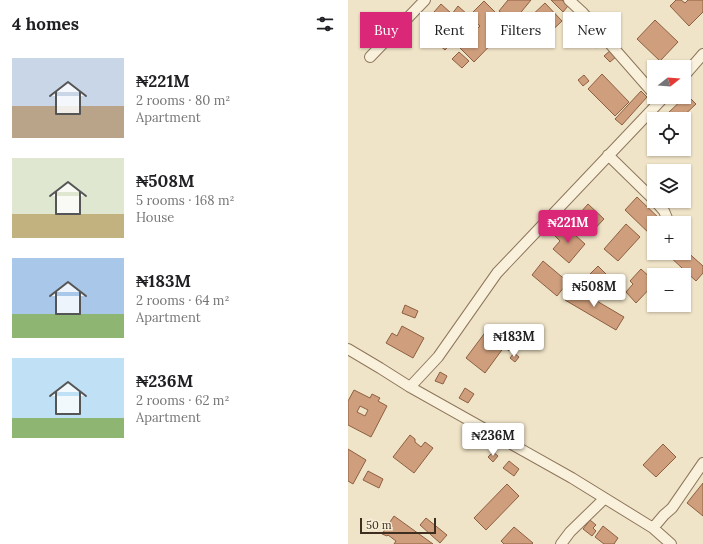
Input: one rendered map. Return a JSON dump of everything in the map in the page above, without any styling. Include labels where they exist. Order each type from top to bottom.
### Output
[{"type":"street","points":[[370,57],[425,0]]},
{"type":"street","points":[[569,0],[647,84]]},
{"type":"street","points":[[691,68],[703,54]]},
{"type":"street","points":[[410,387],[438,357],[497,273],[608,155],[653,104]]},
{"type":"street","points":[[608,155],[647,194]]},
{"type":"street","points":[[348,349],[410,387],[565,474],[653,528],[670,544]]},
{"type":"street","points":[[653,528],[672,508],[703,463]]},
{"type":"street","points":[[561,544],[570,532],[604,499]]},
{"type":"building","points":[[508,0],[531,0],[521,12],[499,11]]},
{"type":"building","points":[[551,0],[562,0],[568,6],[563,12]]},
{"type":"building","points":[[676,0],[681,0],[685,3],[688,0],[703,0],[703,12],[689,26],[670,6]]},
{"type":"building","points":[[484,1],[495,12],[486,12],[486,48],[488,48],[474,62],[460,48],[478,48],[478,28],[480,26],[478,24],[478,12],[473,12]]},
{"type":"building","points":[[545,3],[554,12],[535,12]]},
{"type":"building","points":[[441,4],[450,12],[434,12]]},
{"type":"building","points":[[458,6],[465,12],[454,12]]},
{"type":"building","points":[[555,14],[562,21],[555,28]]},
{"type":"building","points":[[655,20],[678,42],[661,60],[659,60],[637,39]]},
{"type":"building","points":[[612,49],[617,56],[610,62],[604,56]]},
{"type":"building","points":[[459,52],[469,61],[462,68],[452,59]]},
{"type":"building","points":[[602,74],[629,102],[615,116],[588,89]]},
{"type":"building","points":[[584,75],[589,81],[583,86],[578,80]]},
{"type":"building","points":[[641,91],[647,97],[622,125],[615,119]]},
{"type":"building","points":[[691,99],[696,104],[687,112],[669,112],[678,104],[691,104]]},
{"type":"building","points":[[637,197],[657,216],[647,216],[647,231],[625,210]]},
{"type":"building","points":[[588,204],[604,219],[588,236],[573,221]]},
{"type":"building","points":[[563,224],[585,244],[569,263],[553,249],[560,241],[553,234]]},
{"type":"building","points":[[626,224],[640,237],[618,261],[604,249]]},
{"type":"building","points":[[691,255],[703,266],[703,273],[696,281],[691,276],[691,268],[682,268],[673,260],[691,260]]},
{"type":"building","points":[[543,261],[568,282],[557,296],[532,275]]},
{"type":"building","points":[[598,266],[613,281],[601,293],[586,278]]},
{"type":"building","points":[[641,269],[647,275],[647,291],[636,303],[626,292],[633,284],[630,281]]},
{"type":"building","points":[[573,287],[624,317],[616,330],[565,300]]},
{"type":"building","points":[[405,305],[418,311],[415,318],[402,313]]},
{"type":"building","points":[[402,326],[424,338],[413,358],[386,343],[392,333],[397,336]]},
{"type":"building","points":[[490,326],[514,344],[509,351],[504,347],[485,373],[466,358]]},
{"type":"building","points":[[514,353],[519,357],[515,362],[510,358]]},
{"type":"building","points":[[440,372],[447,376],[443,384],[435,381]]},
{"type":"building","points":[[465,388],[474,394],[468,403],[459,398]]},
{"type":"building","points":[[354,390],[370,398],[372,394],[380,398],[378,401],[387,406],[371,437],[348,425],[348,401]],"holes":[[[360,406],[368,410],[365,416],[357,412]]]},
{"type":"building","points":[[410,435],[421,447],[425,442],[433,448],[414,473],[393,457]]},
{"type":"building","points":[[663,444],[676,457],[656,477],[643,465]]},
{"type":"building","points":[[348,449],[366,460],[353,484],[348,481]]},
{"type":"building","points":[[493,452],[498,456],[493,462],[488,457]]},
{"type":"building","points":[[509,461],[519,469],[514,476],[503,468]]},
{"type":"building","points":[[368,471],[383,479],[379,488],[363,480]]},
{"type":"building","points":[[703,483],[703,516],[687,503]]},
{"type":"building","points":[[507,484],[519,496],[486,530],[474,518]]},
{"type":"building","points":[[394,516],[433,544],[394,544],[396,541],[388,535],[382,534]]},
{"type":"building","points":[[426,518],[447,535],[440,543],[420,525]]},
{"type":"building","points":[[590,520],[596,525],[593,528],[596,531],[592,536],[583,529]]},
{"type":"building","points":[[603,526],[618,538],[614,544],[604,544],[595,537]]},
{"type":"building","points":[[514,527],[533,543],[504,544],[501,541]]}]
